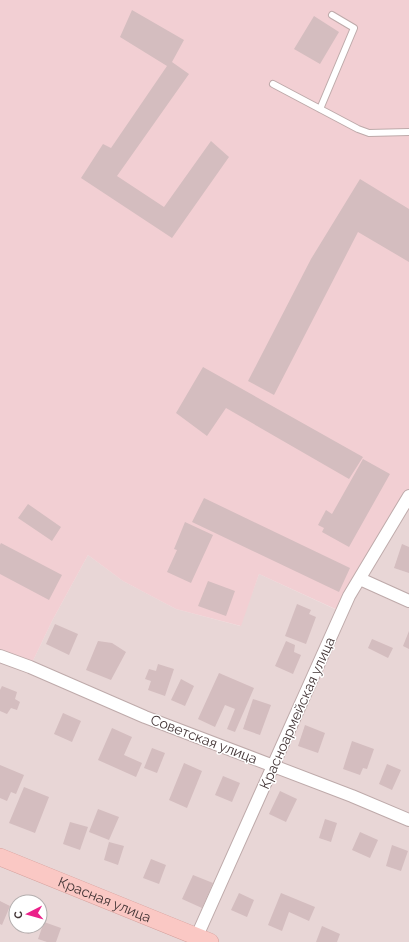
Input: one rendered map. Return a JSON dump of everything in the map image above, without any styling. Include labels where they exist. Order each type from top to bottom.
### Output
[{"type":"street","name":"Красноармейская улица","points":[[204,939],[273,765],[349,596],[360,580],[409,496]]},
{"type":"street","points":[[360,580],[409,601]]},
{"type":"street","name":"Советская улица","points":[[0,656],[30,667],[145,717],[273,765],[409,820]]},
{"type":"street","name":"Красная улица","points":[[0,857],[204,939]]},
{"type":"lane","points":[[320,109],[354,28],[332,15]]},
{"type":"lane","points":[[273,84],[358,129],[369,133],[409,132]]},
{"type":"shaded area","points":[[0,0],[409,0],[409,496],[342,612],[259,574],[241,626],[176,609],[123,581],[88,555],[52,621],[30,667],[0,656]]},
{"type":"shaded area","points":[[409,496],[409,942],[0,942],[0,656],[30,667],[52,621],[88,555],[123,581],[176,609],[240,626],[259,574],[341,612]]},
{"type":"building","points":[[132,10],[184,40],[172,62],[189,74],[117,176],[164,207],[211,141],[229,157],[172,238],[81,178],[103,144],[111,148],[167,66],[120,37]]},
{"type":"building","points":[[314,16],[339,32],[320,64],[294,49]]},
{"type":"building","points":[[360,179],[409,209],[409,262],[358,232],[274,395],[248,381],[311,259]]},
{"type":"building","points":[[203,367],[363,457],[349,479],[226,408],[207,436],[176,413]]},
{"type":"building","points":[[363,459],[390,474],[349,547],[322,532],[324,528],[318,525],[326,510],[332,514]]},
{"type":"building","points":[[204,498],[350,568],[339,592],[192,522]]},
{"type":"building","points":[[28,504],[61,527],[52,541],[18,518]]},
{"type":"building","points":[[185,522],[213,535],[191,583],[167,572],[177,550],[174,549]]},
{"type":"building","points":[[1,543],[62,575],[49,600],[0,574]]},
{"type":"building","points":[[402,544],[409,547],[409,573],[394,568]]},
{"type":"building","points":[[208,581],[235,591],[226,616],[198,606]]},
{"type":"building","points":[[297,604],[311,610],[309,614],[316,617],[306,644],[285,636]]},
{"type":"building","points":[[55,624],[78,634],[69,655],[46,644]]},
{"type":"building","points":[[409,631],[409,649],[403,646]]},
{"type":"building","points":[[372,639],[393,648],[388,658],[368,648]]},
{"type":"building","points":[[98,641],[112,643],[126,652],[111,680],[86,670]]},
{"type":"building","points":[[286,641],[295,645],[294,652],[301,655],[293,674],[275,666]]},
{"type":"building","points":[[158,664],[174,669],[165,696],[148,690],[151,681],[145,679],[149,669],[156,671]]},
{"type":"building","points":[[219,673],[254,688],[235,732],[227,729],[235,709],[225,705],[215,727],[198,719]]},
{"type":"building","points":[[181,679],[194,686],[185,706],[171,700]]},
{"type":"building","points":[[2,686],[17,692],[15,699],[20,702],[17,710],[11,708],[7,714],[0,711],[0,690]]},
{"type":"building","points":[[253,699],[271,705],[260,735],[243,729]]},
{"type":"building","points":[[63,713],[81,721],[72,742],[54,734]]},
{"type":"building","points":[[305,725],[325,733],[318,753],[298,746]]},
{"type":"building","points":[[112,728],[132,737],[124,755],[142,763],[136,777],[98,760]]},
{"type":"building","points":[[352,741],[374,749],[367,769],[363,768],[360,775],[343,769]]},
{"type":"building","points":[[152,748],[165,753],[157,773],[144,768]]},
{"type":"building","points":[[184,763],[202,771],[187,808],[169,800]]},
{"type":"building","points":[[387,764],[401,770],[392,790],[379,784]]},
{"type":"building","points":[[0,765],[24,775],[16,794],[11,792],[7,801],[0,798]]},
{"type":"building","points":[[223,776],[240,783],[232,802],[215,795]]},
{"type":"building","points":[[24,787],[49,797],[35,833],[9,823]]},
{"type":"building","points":[[280,791],[297,799],[286,822],[269,814]]},
{"type":"building","points":[[98,809],[119,817],[109,840],[89,832]]},
{"type":"building","points":[[325,819],[337,823],[331,842],[319,838]]},
{"type":"building","points":[[70,822],[88,827],[80,850],[63,844]]},
{"type":"building","points":[[360,832],[378,840],[370,858],[352,850]]},
{"type":"building","points":[[109,842],[124,846],[118,865],[104,860]]},
{"type":"building","points":[[392,845],[408,851],[401,871],[386,866]]},
{"type":"building","points":[[151,859],[166,865],[159,884],[143,878]]},
{"type":"building","points":[[193,875],[213,883],[202,908],[182,899]]},
{"type":"building","points":[[239,893],[254,900],[247,917],[231,910]]},
{"type":"building","points":[[281,893],[315,907],[309,921],[289,912],[282,931],[268,925]]},
{"type":"building","points":[[0,901],[8,905],[8,911],[2,925],[0,924]]},
{"type":"building","points":[[48,923],[61,928],[56,942],[47,942],[38,939],[40,934],[48,934]]},
{"type":"building","points":[[322,926],[340,934],[337,942],[316,942]]}]
